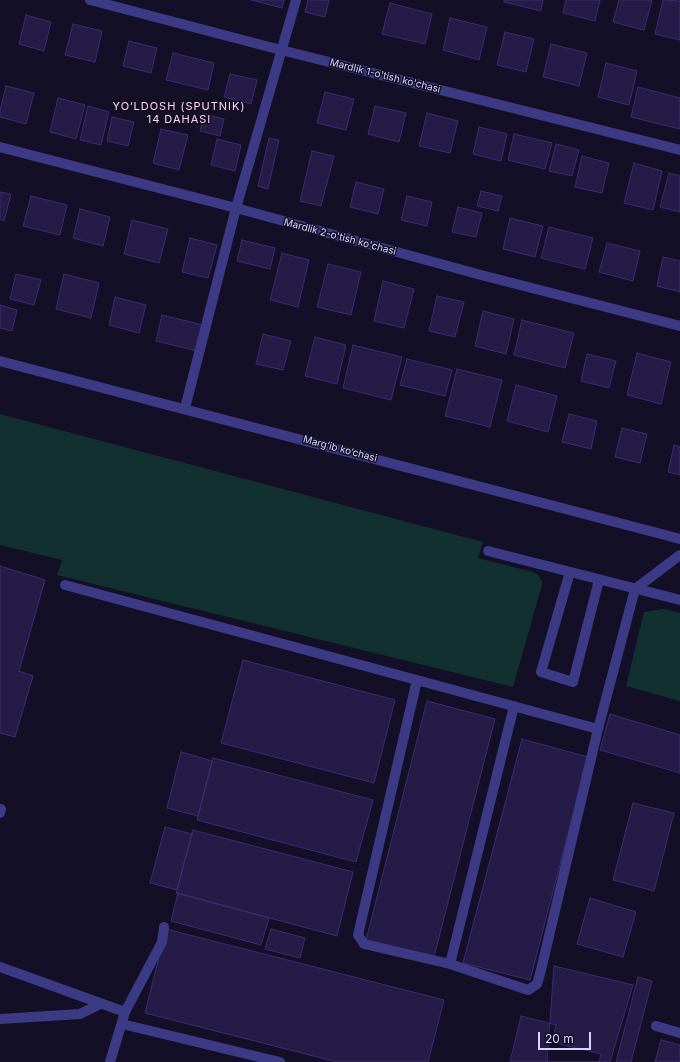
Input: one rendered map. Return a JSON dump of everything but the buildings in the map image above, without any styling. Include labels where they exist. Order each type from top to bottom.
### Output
[{"type":"street","name":"Mardlik 1-o'tish ko'chasi","points":[[90,0],[281,50],[680,150]]},
{"type":"street","points":[[185,408],[236,208],[296,0]]},
{"type":"street","name":"Mardlik 2-o'tish ko'chasi","points":[[0,147],[236,208],[481,275],[680,326]]},
{"type":"street","name":"Marg‘ib ko‘chasi","points":[[0,361],[185,408],[680,539]]},
{"type":"street","points":[[488,551],[680,600]]},
{"type":"street","points":[[417,680],[358,935],[364,944],[450,964],[528,990],[536,984],[540,974],[598,729],[635,589],[680,555]]},
{"type":"street","points":[[570,572],[541,672],[573,682],[599,580]]},
{"type":"street","points":[[65,586],[598,729]]},
{"type":"street","points":[[450,964],[514,706]]},
{"type":"street","points":[[110,1062],[125,1012],[162,942],[164,927]]},
{"type":"street","points":[[0,967],[125,1012]]},
{"type":"street","points":[[0,1019],[80,1014],[100,1004]]},
{"type":"street","points":[[122,1024],[280,1062]]},
{"type":"street","points":[[656,1026],[680,1033]]},
{"type":"green space","points":[[0,414],[483,542],[478,558],[533,572],[537,574],[542,581],[513,687],[57,575],[62,560],[0,545]]},
{"type":"green space","points":[[664,609],[680,613],[680,701],[626,686],[644,612]]},
{"type":"district","name":"YO‘LDOSH (SPUTNIK) 14 DAHASI","points":[[179,113]]}]
